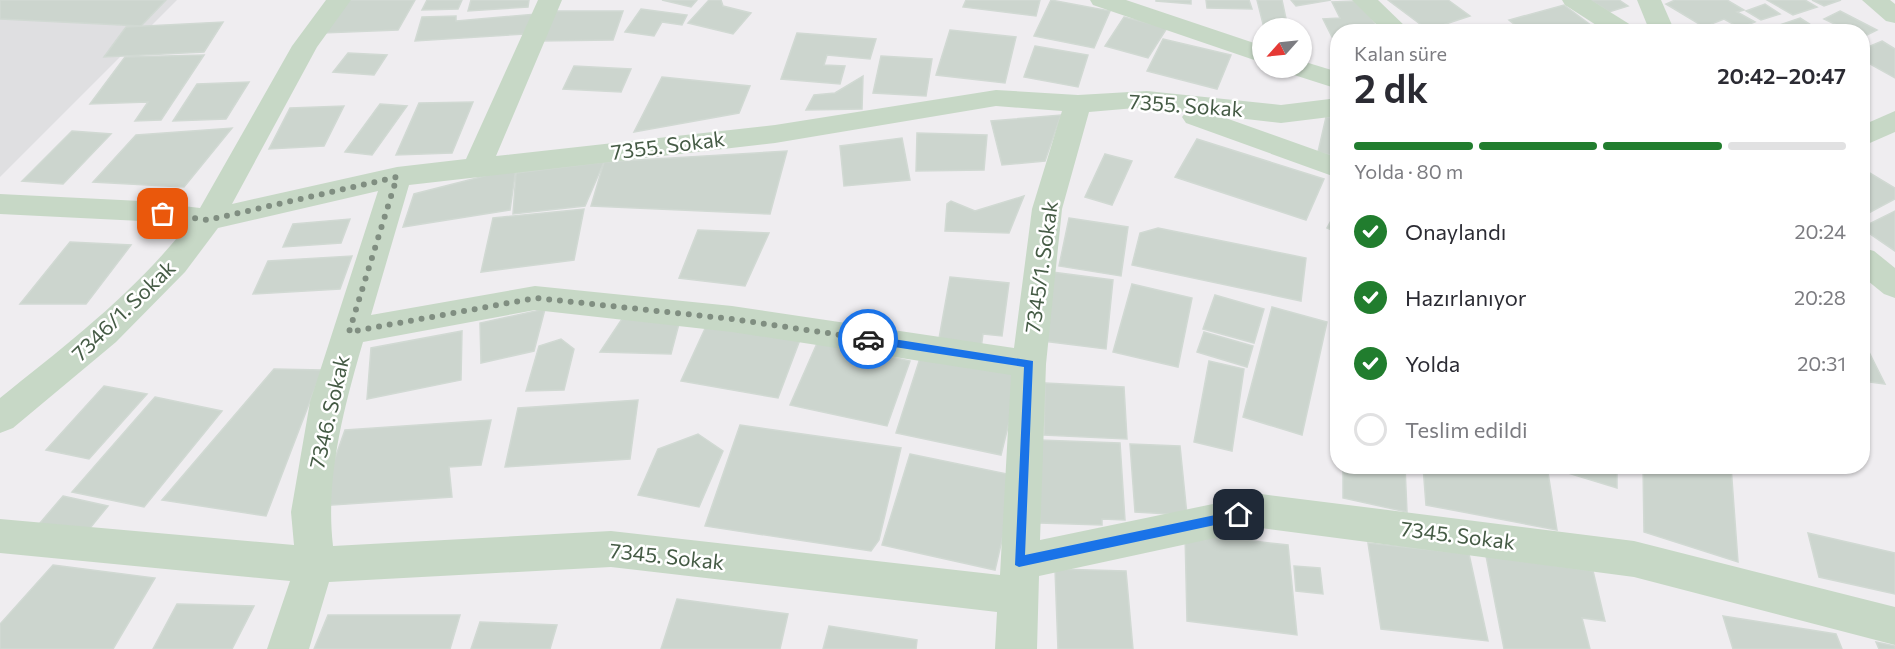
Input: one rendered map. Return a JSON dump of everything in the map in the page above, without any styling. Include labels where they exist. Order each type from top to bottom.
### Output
[{"type":"street","name":"7346/1. Sokak","points":[[0,418],[71,362],[130,309],[174,264],[208,220],[305,46],[339,0]]},
{"type":"street","points":[[476,169],[550,0]]},
{"type":"street","points":[[1102,0],[1252,51]]},
{"type":"street","points":[[1364,0],[1390,24]]},
{"type":"street","points":[[1574,0],[1612,24]]},
{"type":"street","points":[[1649,0],[1660,24]]},
{"type":"street","points":[[1874,0],[1895,16]]},
{"type":"street","points":[[1312,72],[1330,78]]},
{"type":"street","name":"7355. Sokak","points":[[0,204],[141,211],[208,220],[397,177],[775,134],[996,98],[1078,104],[1147,99],[1281,114],[1330,108]]},
{"type":"street","points":[[1147,99],[1330,165]]},
{"type":"street","name":"7345/1. Sokak","points":[[1016,649],[1029,364],[1047,209],[1078,104]]},
{"type":"street","points":[[1870,133],[1895,120]]},
{"type":"street","name":"7346. Sokak","points":[[288,649],[315,566],[310,512],[328,402],[397,177]]},
{"type":"street","points":[[1870,265],[1895,286]]},
{"type":"street","points":[[349,332],[536,298],[732,319],[1029,364]]},
{"type":"street","name":"7345. Sokak","points":[[0,536],[315,566],[611,549],[1018,579],[1261,511],[1634,559],[1895,626]]},
{"type":"shaded area","points":[[0,0],[177,0],[0,177]]},
{"type":"building","points":[[0,0],[166,0],[141,26],[0,19]]},
{"type":"building","points":[[344,0],[415,0],[398,30],[323,33]]},
{"type":"building","points":[[427,0],[462,0],[458,9],[422,10]]},
{"type":"building","points":[[471,0],[529,0],[528,7],[468,11]]},
{"type":"building","points":[[662,0],[697,0],[691,7]]},
{"type":"building","points":[[709,0],[721,0],[723,6],[751,13],[733,34],[688,23]]},
{"type":"building","points":[[966,0],[1040,0],[1036,16],[963,7]]},
{"type":"building","points":[[1051,0],[1110,11],[1094,48],[1034,36]]},
{"type":"building","points":[[1191,0],[1191,4],[1156,1]]},
{"type":"building","points":[[1206,0],[1249,0],[1252,9],[1207,8]]},
{"type":"building","points":[[1257,0],[1282,0],[1286,18],[1262,18]]},
{"type":"building","points":[[1291,0],[1331,0],[1296,6]]},
{"type":"building","points":[[1388,0],[1448,0],[1470,16],[1446,24],[1420,24]]},
{"type":"building","points":[[1590,0],[1619,0],[1628,6],[1609,12]]},
{"type":"building","points":[[1675,0],[1727,0],[1744,10],[1737,12],[1755,22],[1733,24],[1724,19],[1712,24],[1699,24],[1666,4]]},
{"type":"building","points":[[1767,0],[1805,0],[1817,7],[1793,15]]},
{"type":"building","points":[[1812,0],[1841,0],[1824,6]]},
{"type":"building","points":[[1355,1],[1367,9],[1375,24],[1330,24],[1330,33],[1323,19],[1340,18],[1332,2]]},
{"type":"building","points":[[1765,4],[1780,14],[1761,20],[1746,11]]},
{"type":"building","points":[[1564,5],[1589,24],[1514,24],[1509,20]]},
{"type":"building","points":[[641,9],[687,15],[682,25],[662,22],[654,36],[625,32]]},
{"type":"building","points":[[551,11],[623,11],[613,40],[539,41]]},
{"type":"building","points":[[1840,11],[1865,24],[1835,24],[1824,19]]},
{"type":"building","points":[[536,14],[525,34],[415,41],[422,17],[456,16],[456,21]]},
{"type":"building","points":[[1124,17],[1167,28],[1148,58],[1105,46]]},
{"type":"building","points":[[1800,18],[1809,24],[1782,24]]},
{"type":"building","points":[[223,22],[204,52],[104,57],[126,27]]},
{"type":"building","points":[[1870,26],[1877,30],[1870,34]]},
{"type":"building","points":[[950,30],[1016,37],[1005,83],[936,75]]},
{"type":"building","points":[[797,33],[876,39],[870,59],[827,55],[824,65],[845,66],[840,84],[781,79]]},
{"type":"building","points":[[1163,39],[1231,55],[1217,89],[1147,71]]},
{"type":"building","points":[[1882,41],[1895,49],[1895,78],[1870,64],[1870,46]]},
{"type":"building","points":[[1035,46],[1088,55],[1078,87],[1024,77]]},
{"type":"building","points":[[348,53],[387,55],[374,75],[333,72]]},
{"type":"building","points":[[204,55],[161,120],[135,121],[148,102],[90,104],[125,57]]},
{"type":"building","points":[[881,56],[932,59],[926,96],[873,93]]},
{"type":"building","points":[[574,66],[631,69],[621,92],[563,89]]},
{"type":"building","points":[[863,76],[862,109],[806,110],[814,95],[835,93]]},
{"type":"building","points":[[662,77],[750,86],[739,113],[634,132]]},
{"type":"building","points":[[249,82],[226,119],[173,121],[197,84]]},
{"type":"building","points":[[473,102],[452,153],[396,155],[419,103]]},
{"type":"building","points":[[380,104],[407,106],[372,155],[345,152]]},
{"type":"building","points":[[344,106],[324,146],[269,149],[290,108]]},
{"type":"building","points":[[1061,115],[1045,161],[1002,165],[991,121]]},
{"type":"building","points":[[1326,117],[1330,118],[1330,155],[1318,152]]},
{"type":"building","points":[[232,128],[184,187],[93,182],[136,135]]},
{"type":"building","points":[[72,131],[111,134],[63,184],[22,181]]},
{"type":"building","points":[[917,133],[987,135],[984,170],[916,171]]},
{"type":"building","points":[[902,138],[910,180],[844,186],[840,146]]},
{"type":"building","points":[[1197,139],[1324,179],[1306,220],[1175,177]]},
{"type":"building","points":[[787,151],[770,214],[591,206],[604,162]]},
{"type":"building","points":[[1105,154],[1132,161],[1112,205],[1085,197]]},
{"type":"building","points":[[604,162],[585,206],[513,214],[516,173]]},
{"type":"building","points":[[516,168],[510,210],[403,227],[414,194]]},
{"type":"building","points":[[1870,173],[1895,188],[1895,199],[1870,212]]},
{"type":"building","points":[[1024,196],[1009,233],[945,231],[947,204],[951,201],[975,211]]},
{"type":"building","points":[[584,209],[574,260],[481,272],[493,218]]},
{"type":"building","points":[[1895,211],[1895,251],[1870,234],[1870,224]]},
{"type":"building","points":[[1069,218],[1128,227],[1121,276],[1059,266]]},
{"type":"building","points":[[350,219],[341,243],[283,247],[293,224]]},
{"type":"building","points":[[1158,228],[1306,258],[1301,301],[1132,265],[1140,233]]},
{"type":"building","points":[[698,230],[769,233],[745,286],[679,278]]},
{"type":"building","points":[[70,242],[131,245],[86,304],[20,304]]},
{"type":"building","points":[[352,256],[340,289],[253,294],[268,261]]},
{"type":"building","points":[[1052,272],[1113,280],[1106,349],[1043,341]]},
{"type":"building","points":[[950,277],[1009,283],[1002,336],[983,334],[981,349],[938,344]]},
{"type":"building","points":[[1132,284],[1192,298],[1178,367],[1113,352]]},
{"type":"building","points":[[1215,295],[1264,309],[1254,343],[1203,329]]},
{"type":"building","points":[[1272,307],[1327,322],[1302,435],[1243,417]]},
{"type":"building","points":[[545,309],[534,351],[481,363],[480,323]]},
{"type":"building","points":[[622,319],[680,320],[671,354],[600,352]]},
{"type":"building","points":[[708,322],[801,337],[778,398],[681,381]]},
{"type":"building","points":[[462,331],[461,380],[367,399],[371,348]]},
{"type":"building","points":[[1204,332],[1253,346],[1247,367],[1197,352]]},
{"type":"building","points":[[561,339],[574,349],[564,390],[526,391],[539,346]]},
{"type":"building","points":[[818,341],[910,361],[887,426],[790,405]]},
{"type":"building","points":[[1870,354],[1885,384],[1870,382]]},
{"type":"building","points":[[921,355],[1021,374],[1001,455],[896,433]]},
{"type":"building","points":[[1209,361],[1244,369],[1232,451],[1194,442]]},
{"type":"building","points":[[274,369],[322,370],[266,516],[162,500]]},
{"type":"building","points":[[1045,383],[1124,387],[1127,439],[1044,435]]},
{"type":"building","points":[[104,386],[147,394],[89,459],[46,450]]},
{"type":"building","points":[[155,397],[222,411],[144,507],[72,492]]},
{"type":"building","points":[[638,400],[630,459],[505,467],[518,408]]},
{"type":"building","points":[[491,420],[481,465],[449,467],[452,497],[318,506],[345,430]]},
{"type":"building","points":[[740,425],[901,448],[879,540],[871,551],[705,526]]},
{"type":"building","points":[[698,434],[723,451],[699,507],[638,495],[658,449]]},
{"type":"building","points":[[1039,440],[1120,443],[1125,520],[1102,519],[1102,525],[1040,523]]},
{"type":"building","points":[[1130,444],[1180,446],[1187,515],[1135,512]]},
{"type":"building","points":[[910,454],[1017,476],[995,570],[882,545]]},
{"type":"building","points":[[1343,474],[1405,474],[1407,512],[1343,498]]},
{"type":"building","points":[[1424,474],[1548,474],[1557,530],[1426,505]]},
{"type":"building","points":[[1571,474],[1617,474],[1617,488]]},
{"type":"building","points":[[1643,474],[1732,474],[1738,562],[1644,532]]},
{"type":"building","points":[[63,496],[108,506],[86,533],[40,523]]},
{"type":"building","points":[[1185,533],[1288,545],[1297,635],[1187,621]]},
{"type":"building","points":[[1808,533],[1895,553],[1895,594],[1819,577]]},
{"type":"building","points":[[1368,543],[1469,554],[1488,641],[1381,629]]},
{"type":"building","points":[[1486,556],[1593,571],[1605,621],[1582,618],[1590,649],[1504,649]]},
{"type":"building","points":[[53,565],[155,578],[113,649],[0,649],[0,624]]},
{"type":"building","points":[[1294,566],[1320,568],[1323,594],[1296,591]]},
{"type":"building","points":[[1055,569],[1126,571],[1133,649],[1058,649]]},
{"type":"building","points":[[677,599],[788,614],[780,649],[661,649]]},
{"type":"building","points":[[177,604],[254,606],[232,649],[153,649]]},
{"type":"building","points":[[328,615],[460,615],[450,649],[314,649]]},
{"type":"building","points":[[1723,616],[1836,634],[1842,649],[1733,649]]},
{"type":"building","points":[[480,622],[557,625],[550,649],[471,649]]},
{"type":"building","points":[[829,626],[917,640],[916,649],[823,649]]},
{"type":"building","points":[[1876,642],[1895,646],[1895,649],[1879,649]]},
{"type":"way so far","points":[[163,214],[208,220],[397,177],[349,332],[536,298],[732,319],[868,339]]},
{"type":"route","points":[[868,339],[1029,364],[1019,562],[1239,515]]}]
